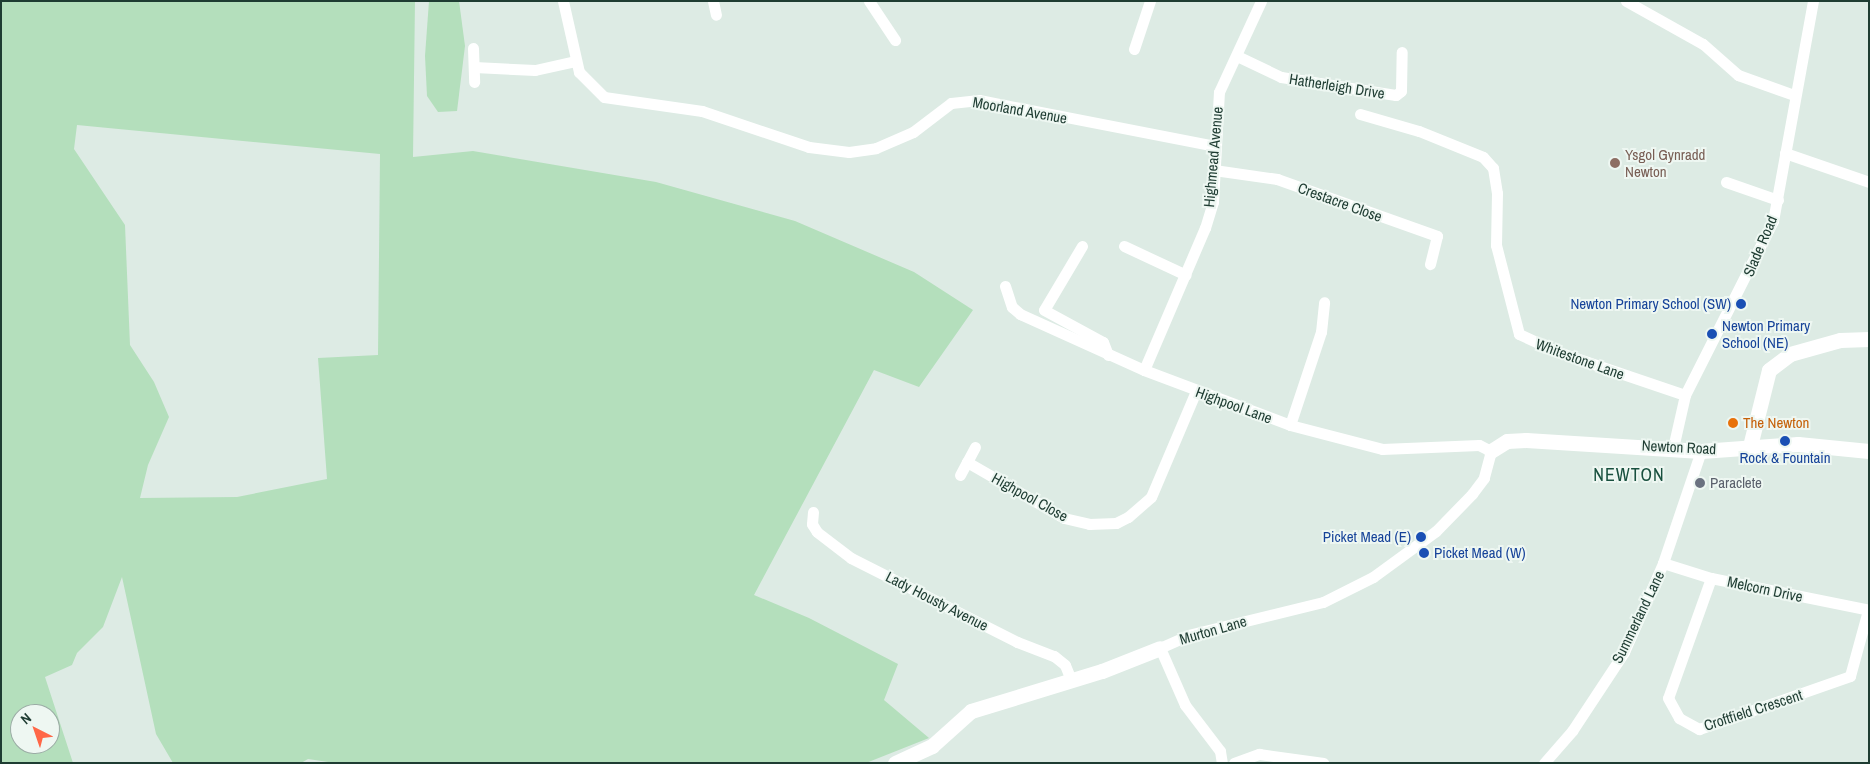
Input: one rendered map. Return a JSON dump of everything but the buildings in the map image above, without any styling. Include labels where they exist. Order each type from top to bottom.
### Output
[{"type":"street","name":"Moorland Avenue","points":[[563,1],[576,61],[584,81],[597,93],[634,102],[702,110],[833,150],[862,151],[893,143],[941,108],[971,100],[1215,146]]},
{"type":"street","points":[[713,1],[716,15]]},
{"type":"street","points":[[869,1],[896,40]]},
{"type":"street","points":[[1134,49],[1150,1]]},
{"type":"street","points":[[1626,1],[1703,44],[1738,74],[1794,95]]},
{"type":"street","name":"Slade Road","points":[[1672,448],[1685,396],[1766,239],[1778,200],[1794,95],[1813,1]]},
{"type":"street","name":"Highmead Avenue","points":[[1144,370],[1186,275],[1213,202],[1219,92],[1237,56],[1259,2]]},
{"type":"street","points":[[473,48],[474,82]]},
{"type":"street","name":"Hatherleigh Drive","points":[[1237,56],[1281,77],[1396,95],[1401,91],[1402,52]]},
{"type":"street","points":[[474,67],[535,70],[576,61]]},
{"type":"street","name":"Whitestone Lane","points":[[1360,114],[1428,134],[1483,157],[1493,168],[1497,194],[1496,245],[1519,334],[1558,352],[1685,396]]},
{"type":"street","points":[[1785,153],[1869,182]]},
{"type":"street","name":"Crestacre Close","points":[[1214,170],[1277,179],[1437,236],[1430,264]]},
{"type":"street","points":[[1726,182],[1778,200]]},
{"type":"street","points":[[1036,322],[1082,246]]},
{"type":"street","points":[[1124,246],[1186,275]]},
{"type":"street","name":"Highpool Lane","points":[[1005,286],[1012,307],[1036,322],[1144,370],[1290,425],[1382,449],[1479,445],[1491,450]]},
{"type":"street","points":[[1290,425],[1322,332],[1324,302]]},
{"type":"street","points":[[1044,310],[1103,342],[1108,355]]},
{"type":"street","points":[[1750,446],[1769,370],[1790,354],[1840,340],[1869,339]]},
{"type":"street","name":"Highpool Close","points":[[967,462],[1064,518],[1089,524],[1116,523],[1128,517],[1151,497],[1196,391]]},
{"type":"street","name":"Newton Road","points":[[1491,450],[1507,441],[1526,440],[1701,451],[1798,444],[1869,452]]},
{"type":"street","points":[[960,475],[975,447]]},
{"type":"street","name":"Murton Lane","points":[[895,763],[932,746],[970,711],[1071,680],[1160,648],[1189,635],[1323,602],[1373,577],[1417,546],[1472,494],[1484,478],[1491,450]]},
{"type":"street","name":"Summerland Lane","points":[[1544,763],[1572,731],[1624,652],[1663,563],[1701,451]]},
{"type":"street","name":"Lady Housty Avenue","points":[[813,512],[812,524],[817,532],[851,558],[1054,656],[1065,665],[1071,680]]},
{"type":"street","name":"Melcorn Drive","points":[[1663,563],[1711,578],[1868,610]]},
{"type":"street","name":"Croftfield Crescent","points":[[1711,578],[1668,698],[1679,718],[1699,729],[1850,676],[1868,610]]},
{"type":"street","points":[[1160,648],[1185,705],[1220,751],[1222,763]]},
{"type":"street","points":[[1234,763],[1259,754],[1323,763]]},
{"type":"green space","points":[[1,1],[415,1],[413,157],[473,151],[656,182],[795,221],[914,272],[973,310],[919,387],[874,370],[754,595],[809,618],[898,664],[884,700],[929,738],[866,763],[335,763],[308,759],[301,763],[173,763],[156,734],[122,577],[103,627],[77,653],[72,665],[45,677],[54,704],[10,704],[10,754],[60,754],[60,723],[73,763],[1,763]],"holes":[[[77,125],[380,154],[378,355],[318,358],[327,479],[237,497],[140,498],[148,465],[169,417],[154,382],[130,345],[125,225],[74,149]]]},
{"type":"green space","points":[[429,1],[459,1],[465,46],[457,111],[438,112],[427,96],[425,56]]},
{"type":"place","name":"Ysgol Gynradd Newton","points":[[1615,163]]},
{"type":"place","name":"Newton Primary School (SW)","points":[[1741,304]]},
{"type":"place","name":"Newton Primary School (NE)","points":[[1712,334]]},
{"type":"place","name":"The Newton","points":[[1733,423]]},
{"type":"place","name":"Rock & Fountain","points":[[1785,441]]},
{"type":"place","name":"Paraclete","points":[[1700,483]]},
{"type":"place","name":"Picket Mead (E)","points":[[1421,537]]},
{"type":"place","name":"Picket Mead (W)","points":[[1424,553]]},
{"type":"district","name":"NEWTON","points":[[1629,475]]}]
